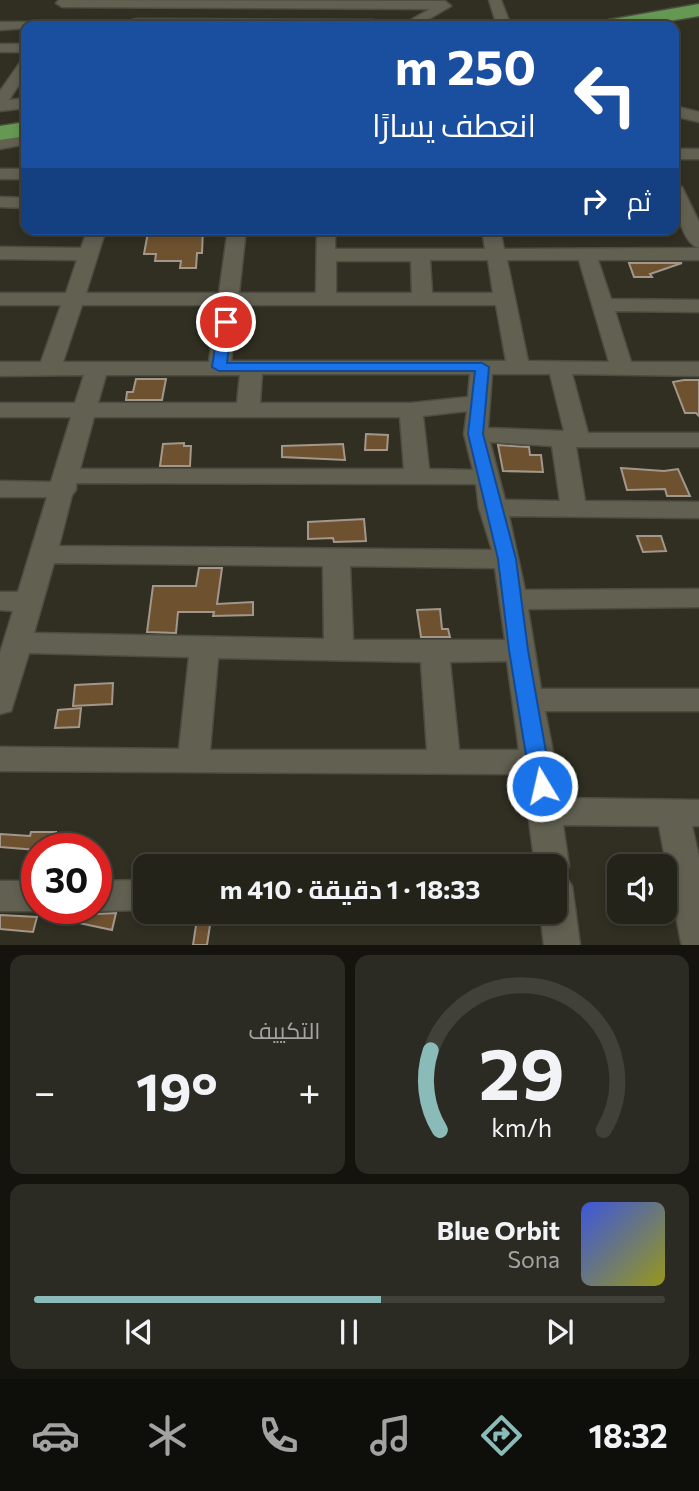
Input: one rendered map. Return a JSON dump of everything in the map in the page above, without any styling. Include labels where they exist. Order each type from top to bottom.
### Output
[{"type":"highway","points":[[636,21],[699,10]]},
{"type":"highway","points":[[0,134],[21,130]]},
{"type":"street","points":[[495,0],[502,21]]},
{"type":"street","points":[[141,14],[199,2],[391,2],[446,6],[417,21]]},
{"type":"street","points":[[345,2],[371,21]]},
{"type":"street","points":[[232,21],[236,4]]},
{"type":"street","points":[[23,21],[104,6],[141,14],[211,21]]},
{"type":"street","points":[[0,26],[21,22]]},
{"type":"street","points":[[0,48],[21,48]]},
{"type":"street","points":[[0,104],[21,72]]},
{"type":"street","points":[[0,104],[21,103]]},
{"type":"street","points":[[679,112],[699,117]]},
{"type":"street","points":[[0,144],[21,140]]},
{"type":"street","points":[[679,154],[699,154]]},
{"type":"street","points":[[0,174],[21,174]]},
{"type":"street","points":[[679,191],[699,191]]},
{"type":"street","points":[[0,202],[21,203]]},
{"type":"street","points":[[680,212],[699,242]]},
{"type":"street","points":[[50,369],[95,235]]},
{"type":"street","points":[[219,367],[236,235]]},
{"type":"street","points":[[326,235],[326,299]]},
{"type":"street","points":[[492,235],[518,367]]},
{"type":"street","points":[[0,253],[89,254]]},
{"type":"street","points":[[587,254],[622,368]]},
{"type":"street","points":[[326,255],[699,254]]},
{"type":"street","points":[[420,255],[422,300]]},
{"type":"street","points":[[0,299],[505,299]]},
{"type":"street","points":[[604,305],[699,306]]},
{"type":"street","points":[[0,703],[66,484],[97,367]]},
{"type":"street","points":[[248,410],[252,367]]},
{"type":"street","points":[[482,367],[476,434],[492,508],[507,559],[550,854]]},
{"type":"street","points":[[0,369],[699,369]]},
{"type":"street","points":[[560,369],[570,439],[574,508]]},
{"type":"street","points":[[0,410],[411,410],[479,403]]},
{"type":"street","points":[[411,410],[417,477]]},
{"type":"street","points":[[476,434],[570,439],[699,440]]},
{"type":"street","points":[[0,489],[66,484],[486,477]]},
{"type":"street","points":[[492,508],[699,510]]},
{"type":"street","points":[[45,554],[507,559]]},
{"type":"street","points":[[336,558],[339,650]]},
{"type":"street","points":[[513,600],[699,598]]},
{"type":"street","points":[[0,601],[31,602]]},
{"type":"street","points":[[18,643],[435,652],[519,650]]},
{"type":"street","points":[[193,762],[205,646]]},
{"type":"street","points":[[435,652],[444,761]]},
{"type":"street","points":[[527,700],[699,700]]},
{"type":"street","points":[[0,759],[538,762]]},
{"type":"street","points":[[545,811],[686,813],[699,942]]},
{"type":"street","points":[[112,895],[133,895]]},
{"type":"street","points":[[0,896],[21,896]]},
{"type":"street","points":[[559,924],[562,945]]},
{"type":"building","points":[[147,235],[203,235],[202,253],[197,253],[196,268],[180,268],[181,261],[155,261],[156,254],[144,254]]},
{"type":"building","points":[[629,263],[682,263],[650,274],[652,277],[634,277]]},
{"type":"building","points":[[136,379],[166,379],[162,400],[126,400],[127,392],[133,392]]},
{"type":"building","points":[[699,380],[699,416],[696,413],[685,413],[673,382]]},
{"type":"building","points":[[366,434],[388,435],[387,450],[365,450]]},
{"type":"building","points":[[184,443],[184,446],[191,446],[190,466],[160,466],[163,444]]},
{"type":"building","points":[[343,444],[345,460],[282,457],[282,446]]},
{"type":"building","points":[[498,445],[529,447],[530,455],[541,455],[543,472],[503,471]]},
{"type":"building","points":[[621,468],[664,471],[678,469],[690,496],[667,496],[665,489],[627,490]]},
{"type":"building","points":[[364,519],[366,541],[334,542],[333,538],[308,539],[308,522]]},
{"type":"building","points":[[637,536],[661,536],[666,551],[643,552]]},
{"type":"building","points":[[199,568],[222,568],[217,604],[253,602],[253,615],[213,616],[214,612],[178,612],[176,633],[147,632],[153,586],[196,586]]},
{"type":"building","points":[[440,609],[442,629],[448,629],[450,637],[421,637],[417,610]]},
{"type":"building","points":[[113,683],[112,704],[73,706],[75,685]]},
{"type":"building","points":[[81,708],[79,727],[55,728],[58,710]]},
{"type":"building","points":[[0,834],[21,835],[21,849],[0,847]]},
{"type":"building","points":[[112,913],[116,913],[112,930],[84,924],[112,924]]},
{"type":"building","points":[[0,915],[21,916],[21,924],[35,924],[33,932],[0,929]]},
{"type":"building","points":[[196,924],[210,924],[207,945],[193,945]]},
{"type":"route","points":[[226,322],[219,367],[482,367],[476,434],[492,508],[507,559],[542,786]]}]
